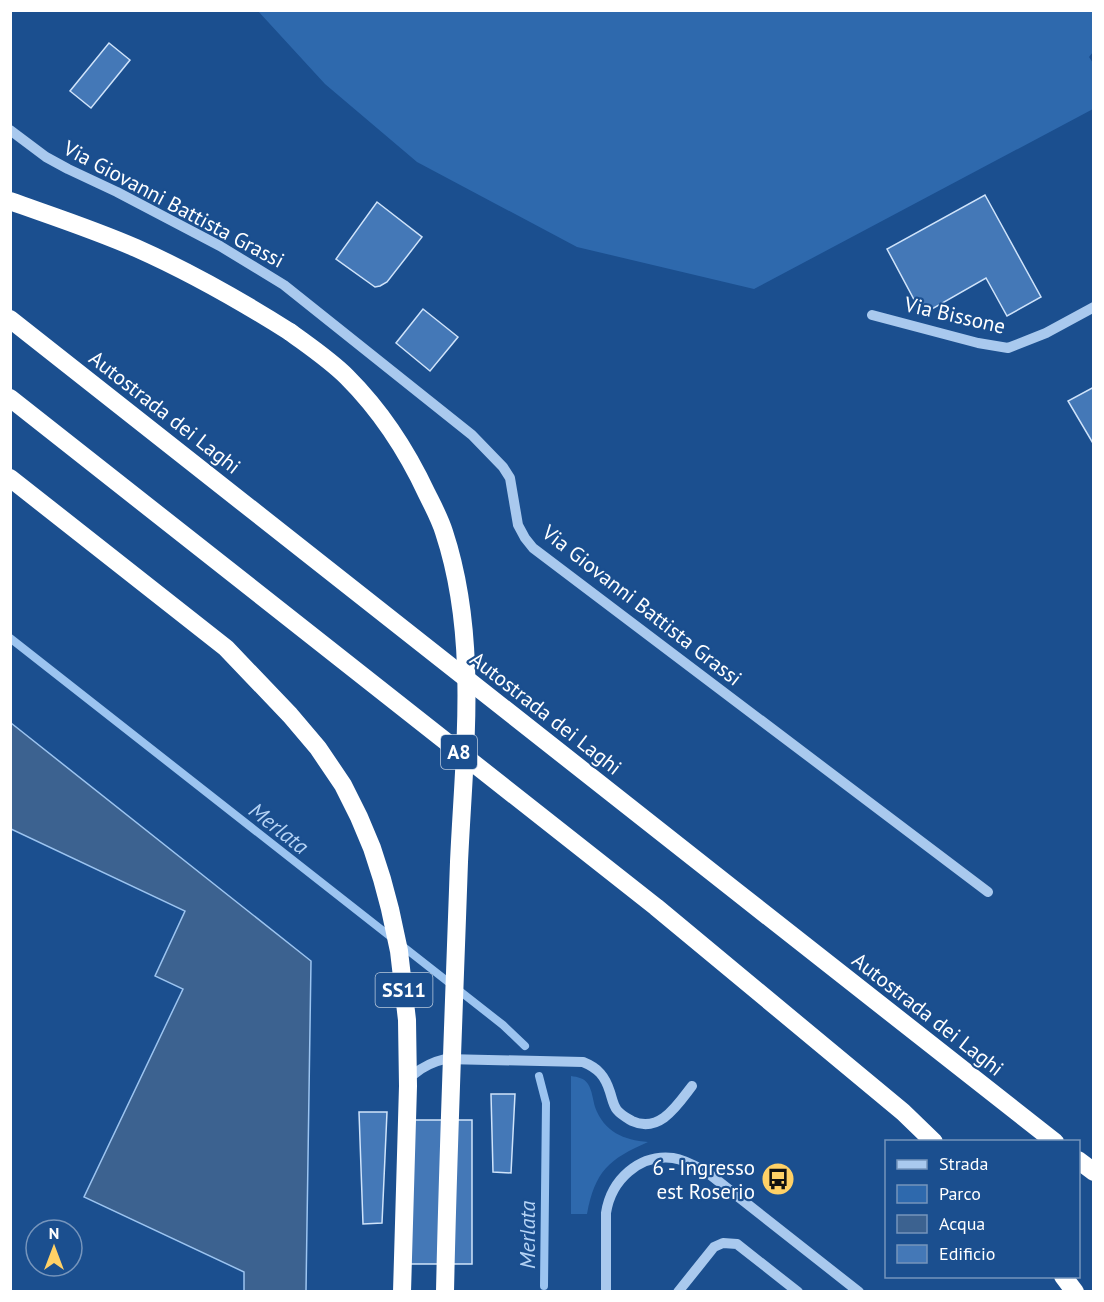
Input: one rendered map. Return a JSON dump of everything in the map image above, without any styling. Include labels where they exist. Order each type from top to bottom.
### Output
[{"type":"highway","name":"SS11","points":[[10,201],[135,248],[227,294],[290,332],[346,375],[382,417],[404,448],[444,531],[453,565],[464,636],[467,702],[452,1042],[445,1292]]},
{"type":"highway","name":"Autostrada dei Laghi","points":[[10,319],[1052,1140]]},
{"type":"highway","name":"A8","points":[[10,398],[656,907],[903,1112],[932,1140]]},
{"type":"highway","name":"SS11","points":[[10,478],[226,648],[318,748],[343,785],[359,817],[382,879],[399,951],[407,1020],[408,1086],[402,1292]]},
{"type":"highway","points":[[1080,1161],[1094,1170]]},
{"type":"highway","points":[[1064,1278],[1075,1292]]},
{"type":"street","name":"Via Giovanni Battista Grassi","points":[[10,130],[46,157],[220,246],[284,285],[472,435],[503,467],[510,478],[519,525],[533,548],[988,892]]},
{"type":"street","name":"Via Bissone","points":[[872,315],[978,343],[1008,348],[1046,333],[1094,308]]},
{"type":"street","points":[[414,1074],[423,1066],[445,1059],[583,1062],[594,1066],[603,1074],[617,1110],[636,1123],[648,1124],[660,1121],[671,1113],[692,1086]]},
{"type":"street","points":[[606,1292],[606,1212],[612,1191],[629,1170],[642,1162],[673,1158],[692,1163],[708,1173],[859,1292]]},
{"type":"street","points":[[678,1292],[714,1247],[723,1242],[737,1244],[798,1292]]},
{"type":"green space","points":[[258,11],[1093,11],[1093,52],[1089,57],[1093,63],[1093,109],[754,289],[577,247],[417,162],[325,84]]},
{"type":"green space","points":[[571,1076],[583,1079],[588,1084],[599,1116],[609,1129],[623,1137],[648,1142],[623,1154],[606,1168],[594,1187],[587,1214],[571,1214]]},
{"type":"water","points":[[11,723],[311,961],[306,1291],[244,1291],[244,1272],[84,1197],[183,989],[155,976],[185,911],[11,829]]},
{"type":"building","points":[[109,43],[130,60],[91,108],[70,91]]},
{"type":"building","points":[[985,195],[1041,297],[1007,316],[986,278],[932,309],[917,305],[887,249]]},
{"type":"building","points":[[377,202],[422,237],[387,282],[375,287],[336,259]]},
{"type":"building","points":[[423,309],[458,337],[430,371],[396,343]]},
{"type":"building","points":[[1094,387],[1094,445],[1068,401]]},
{"type":"building","points":[[491,1094],[515,1094],[511,1173],[493,1172]]},
{"type":"building","points":[[359,1112],[387,1112],[382,1223],[363,1224]]},
{"type":"building","points":[[401,1120],[472,1120],[472,1264],[401,1264]]},
{"type":"waterway","name":"Merlata","points":[[10,638],[503,1025],[525,1046]]},
{"type":"waterway","name":"Merlata","points":[[539,1076],[546,1103],[544,1286]]},
{"type":"place","name":"6 - Ingresso est Roserio","points":[[778,1179]]}]
